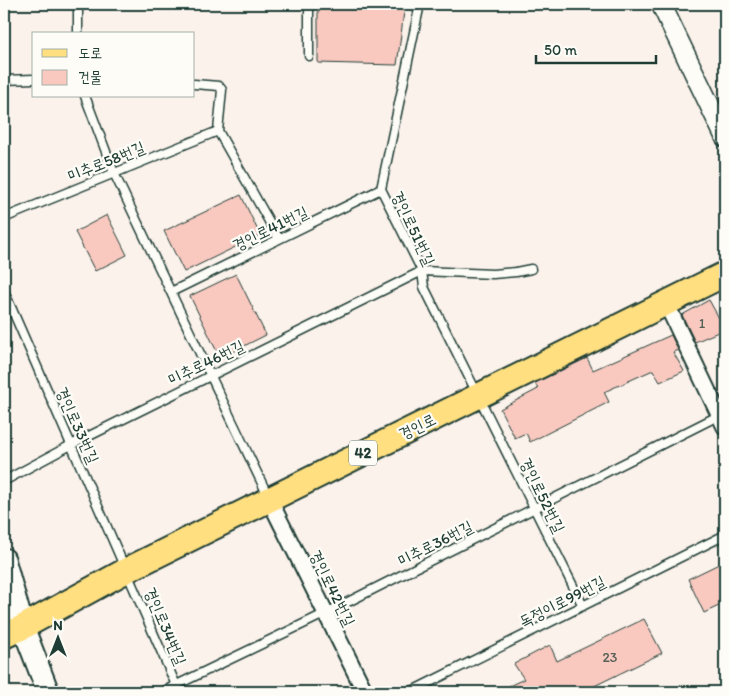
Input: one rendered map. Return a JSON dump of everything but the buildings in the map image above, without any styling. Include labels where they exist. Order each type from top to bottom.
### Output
[{"type":"main road","name":"경인로","points":[[13,631],[127,570],[725,274]]},
{"type":"main road","points":[[4,559],[13,631],[48,692]]},
{"type":"street","points":[[661,4],[725,137]]},
{"type":"street","points":[[666,303],[722,421]]},
{"type":"street","name":"경인로42번길","points":[[270,499],[366,692]]},
{"type":"lane","points":[[78,4],[78,32]]},
{"type":"lane","points":[[309,4],[309,56]]},
{"type":"lane","name":"경인로51번길","points":[[420,4],[381,189],[422,271],[424,287],[478,396]]},
{"type":"lane","points":[[4,80],[32,79]]},
{"type":"lane","points":[[195,84],[219,86],[222,90],[218,130],[279,239]]},
{"type":"lane","points":[[86,98],[114,173],[270,499]]},
{"type":"lane","name":"미추로58번길","points":[[4,218],[218,130]]},
{"type":"lane","name":"경인로41번길","points":[[171,292],[381,189]]},
{"type":"lane","points":[[422,271],[493,274],[531,269]]},
{"type":"lane","name":"미추로46번길","points":[[4,481],[71,445],[422,271]]},
{"type":"lane","name":"경인로33번길","points":[[4,291],[127,570]]},
{"type":"lane","name":"경인로52번길","points":[[478,396],[583,606]]},
{"type":"lane","name":"미추로36번길","points":[[162,692],[178,689],[534,509],[722,421]]},
{"type":"lane","name":"독정이로99번길","points":[[410,692],[725,535]]},
{"type":"lane","name":"경인로34번길","points":[[127,570],[178,689]]}]
